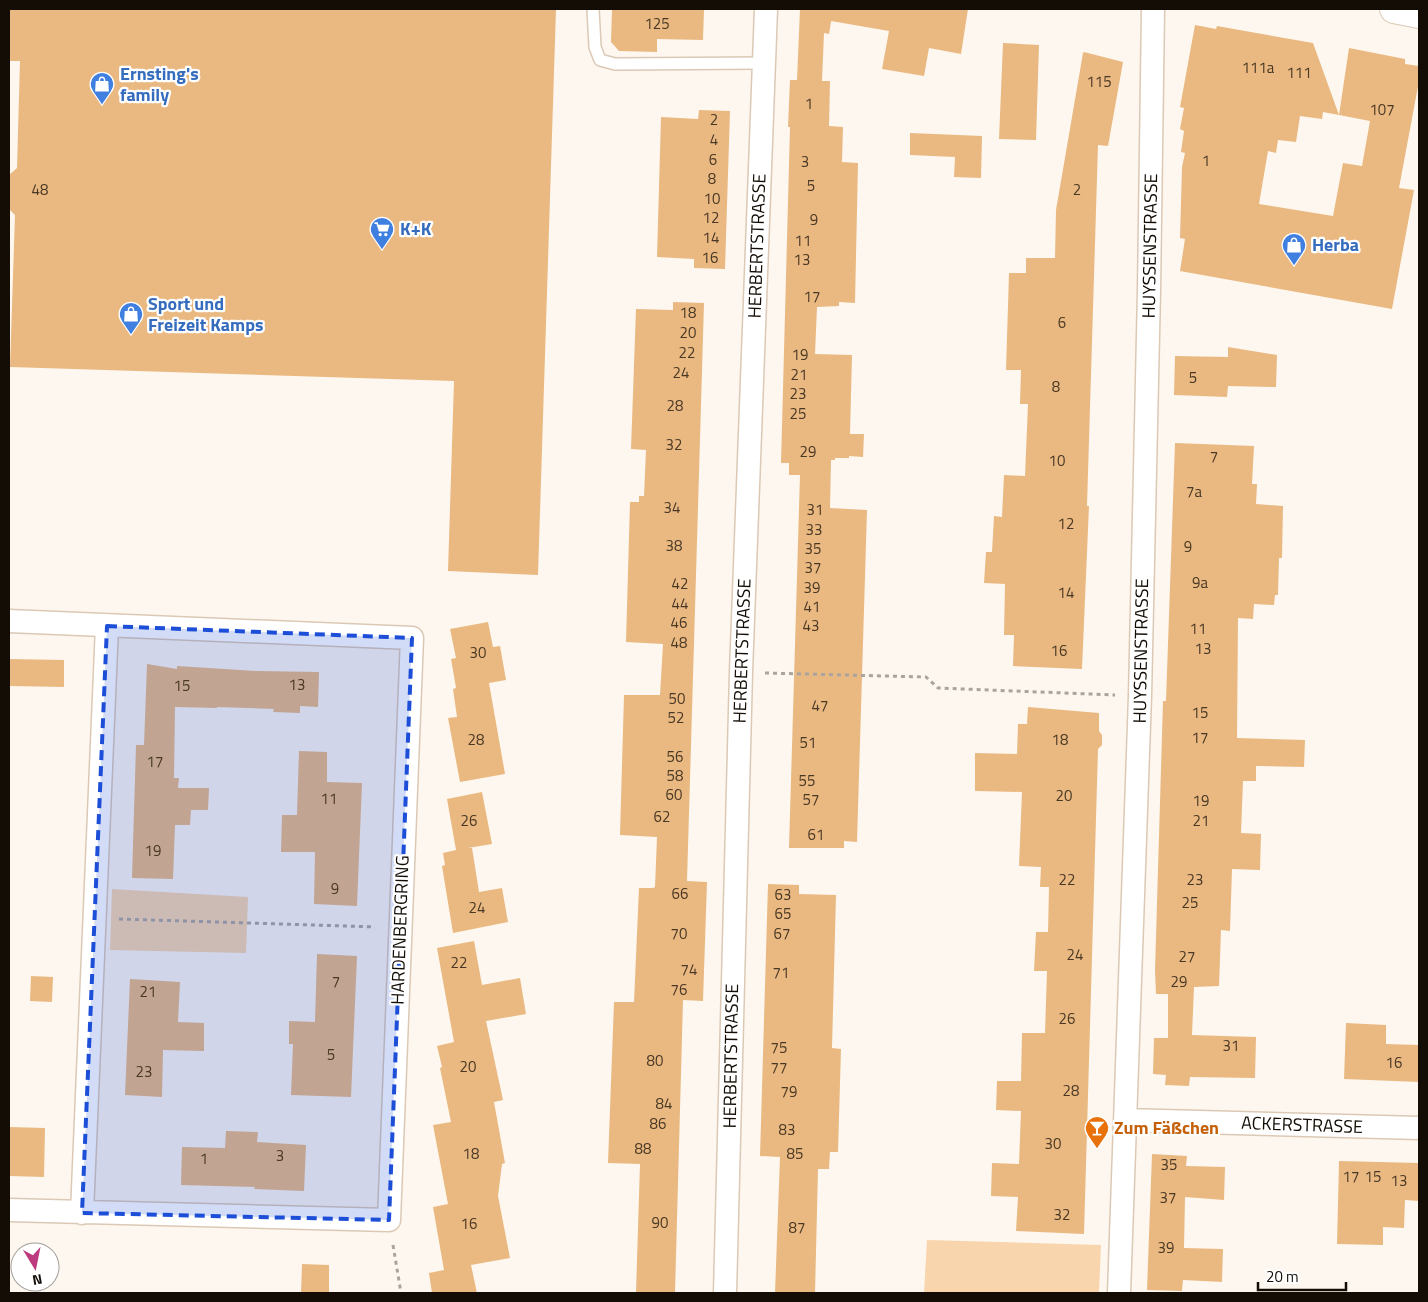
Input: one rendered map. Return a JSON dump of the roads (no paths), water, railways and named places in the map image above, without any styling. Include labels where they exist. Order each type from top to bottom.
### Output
[{"type":"main road","points":[[1394,9],[1419,14]]},
{"type":"street","name":"HERBERTSTRASSE","points":[[725,1293],[741,672],[766,9]]},
{"type":"street","name":"HUYSSENSTRASSE","points":[[1119,1293],[1140,696],[1150,290],[1153,9]]},
{"type":"street","name":"HARDENBERGRING","points":[[9,621],[412,638],[389,1220],[82,1212]]},
{"type":"street","points":[[9,1210],[82,1212],[107,626]]},
{"type":"street","name":"ACKERSTRASSE","points":[[1126,1120],[1419,1128]]},
{"type":"lane","points":[[593,9],[595,46],[600,60],[615,64],[764,64]]},
{"type":"place","name":"Ernsting's family","points":[[102,105]]},
{"type":"place","name":"K+K","points":[[382,250]]},
{"type":"place","name":"Herba","points":[[1294,266]]},
{"type":"place","name":"Sport und Freizeit Kamps","points":[[131,335]]},
{"type":"place","name":"Zum Fäßchen","points":[[1097,1149]]}]
